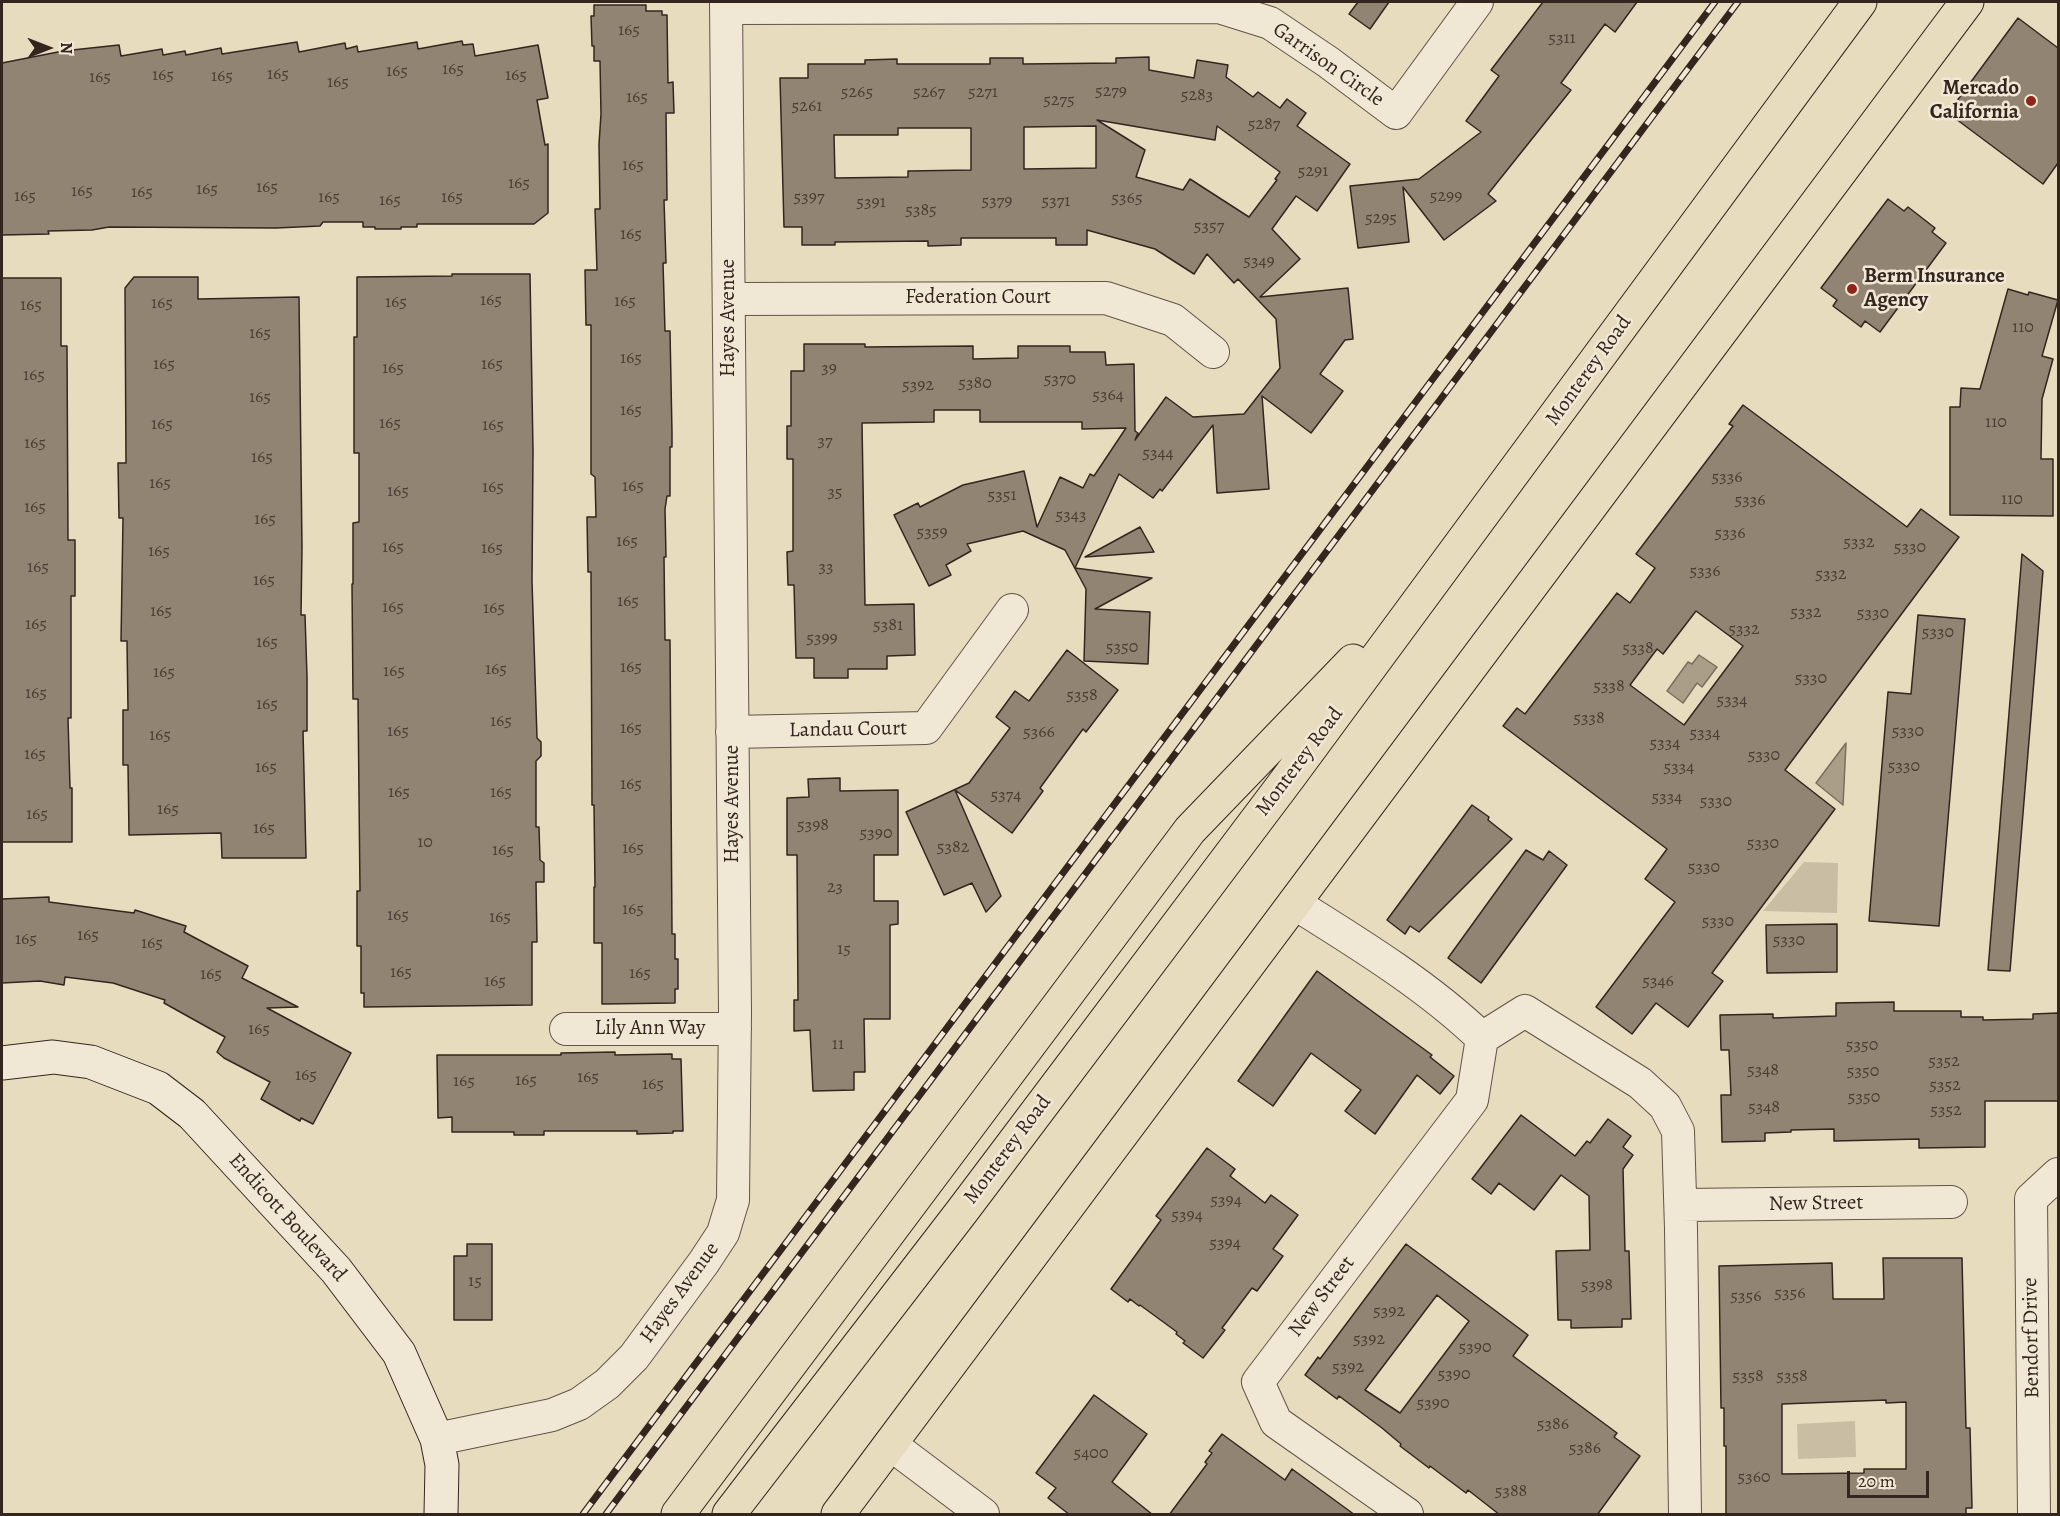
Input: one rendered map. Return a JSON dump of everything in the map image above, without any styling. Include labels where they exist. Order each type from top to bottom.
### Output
[{"type":"main road","name":"Monterey Road","points":[[729,1515],[1289,777],[1860,2]]},
{"type":"main road","points":[[838,1515],[1967,2]]},
{"type":"main road","points":[[678,1515],[1190,830],[1446,564]]},
{"type":"main road","name":"Endicott Boulevard","points":[[2,1063],[53,1057],[91,1062],[158,1088],[192,1114],[336,1270],[399,1353],[436,1439],[442,1465],[441,1515]]},
{"type":"street","name":"Garrison Circle","points":[[726,5],[1219,7],[1270,23],[1328,62],[1396,113],[1477,2]]},
{"type":"street","name":"Hayes Avenue","points":[[436,1439],[552,1415],[579,1404],[607,1383],[634,1357],[704,1262],[723,1233],[733,1200],[735,1029],[726,5]]},
{"type":"street","name":"Federation Court","points":[[729,299],[1106,298],[1173,320],[1212,352]]},
{"type":"street","name":"Landau Court","points":[[732,732],[926,728],[1012,610]]},
{"type":"street","points":[[1294,903],[1348,936],[1458,1015],[1482,1038],[1525,1011],[1640,1083],[1665,1106],[1678,1131],[1685,1515]]},
{"type":"street","name":"Lily Ann Way","points":[[566,1029],[735,1029]]},
{"type":"street","name":"New Street","points":[[1407,1515],[1276,1422],[1257,1382],[1472,1100],[1482,1038]]},
{"type":"street","name":"Bendorf Drive","points":[[2034,1515],[2031,1199],[2058,1174]]},
{"type":"street","name":"New Street","points":[[1681,1205],[1951,1202]]},
{"type":"street","points":[[890,1444],[983,1515]]},
{"type":"shaded area","points":[[1699,655],[1717,667],[1702,687],[1697,683],[1683,703],[1667,691],[1688,662],[1692,664]]},
{"type":"shaded area","points":[[1846,743],[1843,805],[1816,783]]},
{"type":"shaded area","points":[[1804,862],[1838,863],[1837,913],[1763,911]]},
{"type":"shaded area","points":[[1855,1421],[1856,1457],[1798,1459],[1797,1424]]},
{"type":"building","points":[[1358,2],[1389,2],[1370,29],[1349,14]]},
{"type":"building","points":[[1543,2],[1637,2],[1615,32],[1605,24],[1561,83],[1571,90],[1488,194],[1496,201],[1444,240],[1403,187],[1409,242],[1358,248],[1350,186],[1419,179],[1481,132],[1466,121],[1499,76],[1491,70]]},
{"type":"building","points":[[594,5],[646,5],[646,11],[662,11],[662,15],[667,15],[668,83],[673,82],[674,113],[666,113],[667,200],[664,200],[666,263],[663,263],[665,331],[670,331],[672,433],[670,496],[667,496],[665,509],[666,557],[664,557],[665,640],[670,640],[672,934],[675,934],[675,959],[678,959],[678,989],[675,989],[675,1003],[602,1004],[602,943],[594,943],[591,572],[588,572],[587,517],[596,517],[595,477],[591,474],[591,325],[586,325],[585,270],[597,270],[595,209],[600,209],[600,61],[594,61],[594,46],[592,46],[591,16],[594,16]]},
{"type":"building","points":[[2018,18],[2058,48],[2058,163],[2043,184],[1948,113]]},
{"type":"building","points":[[462,41],[463,45],[473,44],[475,56],[538,45],[548,98],[537,100],[545,145],[548,144],[548,213],[534,224],[417,224],[417,227],[401,227],[401,229],[375,229],[375,227],[363,227],[363,222],[323,222],[320,226],[276,228],[109,227],[92,230],[48,231],[49,234],[2,235],[2,63],[63,51],[119,45],[121,56],[162,49],[163,55],[185,51],[186,55],[221,48],[222,54],[297,42],[299,52],[345,43],[346,49],[357,46],[358,52],[417,42],[418,49]]},
{"type":"building","points":[[1149,57],[1149,70],[1194,78],[1197,60],[1228,65],[1226,77],[1253,97],[1258,92],[1280,108],[1287,99],[1306,113],[1297,126],[1350,164],[1317,211],[1296,196],[1272,229],[1300,259],[1260,297],[1348,288],[1353,339],[1345,340],[1320,374],[1343,391],[1311,433],[1262,396],[1269,489],[1217,493],[1213,425],[1162,491],[1160,489],[1153,498],[1119,474],[1075,568],[1152,578],[1095,609],[1150,612],[1148,664],[1084,661],[1086,589],[1065,550],[1023,531],[967,544],[971,551],[946,565],[951,575],[929,586],[894,515],[918,503],[920,507],[963,485],[1024,471],[1037,527],[1060,477],[1083,488],[1090,474],[1094,476],[1126,428],[1082,429],[1082,422],[980,422],[980,410],[934,410],[934,422],[862,423],[865,605],[914,604],[915,655],[887,656],[887,669],[848,669],[848,678],[814,678],[814,658],[796,658],[794,585],[788,585],[787,552],[793,551],[793,459],[787,459],[787,426],[791,426],[791,371],[804,371],[804,344],[865,344],[865,347],[973,346],[973,359],[1018,358],[1018,346],[1070,346],[1070,352],[1105,352],[1106,365],[1134,364],[1135,431],[1138,433],[1135,440],[1166,397],[1193,417],[1244,414],[1280,368],[1276,319],[1238,279],[1234,283],[1207,254],[1194,274],[1155,249],[1087,230],[1087,245],[1056,245],[1056,238],[961,238],[961,245],[928,246],[928,241],[835,242],[835,245],[802,245],[802,227],[784,227],[780,78],[808,78],[808,64],[865,64],[865,60],[897,59],[897,64],[990,64],[990,58],[1023,58],[1023,64],[1116,63],[1116,58]],"holes":[[[1097,120],[1215,140],[1217,126],[1280,172],[1275,179],[1277,180],[1249,217],[1190,179],[1183,190],[1136,177],[1145,150]],[[1096,126],[1096,168],[1024,169],[1024,127]],[[898,128],[971,128],[971,170],[908,171],[908,177],[835,178],[834,135],[898,135]]]},
{"type":"building","points":[[1888,199],[1904,211],[1908,207],[1935,228],[1932,232],[1946,243],[1880,332],[1865,321],[1861,327],[1833,306],[1837,300],[1821,288]]},
{"type":"building","points":[[452,274],[530,274],[533,451],[532,581],[537,738],[541,742],[541,756],[536,761],[536,827],[539,827],[540,860],[544,863],[544,882],[536,882],[537,942],[532,942],[532,1005],[364,1007],[364,993],[361,993],[361,946],[357,946],[357,891],[360,891],[358,699],[353,699],[353,523],[359,522],[359,453],[354,453],[354,337],[357,337],[357,277],[452,276]]},
{"type":"building","points":[[134,277],[198,277],[198,299],[299,297],[301,615],[305,615],[307,677],[307,731],[303,731],[306,858],[222,858],[221,833],[129,835],[128,765],[123,765],[123,710],[128,710],[127,641],[121,641],[123,518],[119,518],[118,463],[126,463],[125,288]]},
{"type":"building","points":[[2,278],[61,278],[61,346],[67,346],[68,540],[75,540],[75,596],[71,596],[71,718],[68,718],[72,842],[2,842]]},
{"type":"building","points":[[2008,289],[2058,300],[2042,356],[2053,359],[2042,399],[2041,459],[2053,459],[2053,516],[1950,515],[1950,407],[1960,407],[1961,388],[1980,389]]},
{"type":"building","points":[[1743,405],[1907,527],[1921,509],[1959,537],[1785,770],[1835,809],[1712,973],[1723,981],[1688,1027],[1656,1003],[1632,1034],[1596,1007],[1675,902],[1645,879],[1667,849],[1503,726],[1517,708],[1525,714],[1617,593],[1630,603],[1655,568],[1636,554],[1733,426],[1729,424]],"holes":[[[1696,611],[1743,646],[1684,725],[1630,685],[1657,649],[1663,654]]]},
{"type":"building","points":[[1140,527],[1154,552],[1085,557]]},
{"type":"building","points":[[2022,554],[2043,571],[2010,971],[1988,970]]},
{"type":"building","points":[[1918,615],[1965,619],[1939,926],[1869,921],[1888,692],[1911,694]]},
{"type":"building","points":[[1067,650],[1118,690],[1086,732],[1083,729],[1040,788],[1043,791],[1012,833],[955,790],[1001,896],[986,912],[972,883],[944,895],[906,812],[969,783],[1010,728],[996,717],[1015,691],[1029,701]]},
{"type":"building","points":[[840,778],[840,791],[898,790],[898,855],[874,855],[874,901],[898,901],[898,924],[890,925],[890,1019],[864,1019],[865,1072],[854,1072],[854,1090],[813,1091],[810,1030],[794,1031],[794,1000],[798,1000],[797,855],[787,855],[787,798],[809,797],[808,779]]},
{"type":"building","points":[[1472,805],[1489,817],[1488,820],[1512,839],[1419,932],[1410,926],[1405,934],[1387,920]]},
{"type":"building","points":[[1526,850],[1543,860],[1549,851],[1567,865],[1481,983],[1448,958]]},
{"type":"building","points":[[49,897],[49,902],[134,913],[135,910],[186,926],[184,932],[248,966],[242,978],[298,1007],[267,1008],[351,1053],[313,1124],[301,1118],[300,1121],[261,1099],[270,1082],[224,1058],[217,1052],[225,1037],[164,1003],[165,1000],[113,983],[65,977],[64,985],[40,981],[2,983],[2,899]]},
{"type":"building","points":[[1837,924],[1837,972],[1767,973],[1766,925]]},
{"type":"building","points":[[1317,971],[1432,1055],[1430,1057],[1454,1076],[1440,1094],[1417,1075],[1375,1134],[1345,1111],[1361,1090],[1311,1053],[1273,1106],[1238,1081]]},
{"type":"building","points":[[1894,1002],[1894,1011],[1961,1011],[1961,1017],[1983,1017],[1983,1020],[2033,1019],[2033,1014],[2058,1013],[2058,1101],[1985,1101],[1985,1147],[1919,1148],[1919,1139],[1834,1141],[1834,1129],[1765,1133],[1765,1141],[1722,1142],[1721,1095],[1731,1095],[1729,1050],[1721,1050],[1720,1015],[1773,1014],[1773,1018],[1836,1016],[1836,1003]]},
{"type":"building","points":[[615,1052],[615,1055],[672,1054],[672,1059],[681,1059],[683,1131],[637,1134],[637,1131],[544,1131],[544,1135],[514,1135],[514,1132],[452,1132],[452,1117],[438,1118],[437,1055],[561,1055],[561,1053]]},
{"type":"building","points":[[1521,1115],[1575,1156],[1587,1141],[1590,1143],[1608,1119],[1631,1136],[1623,1147],[1633,1155],[1623,1169],[1625,1251],[1629,1251],[1631,1319],[1622,1319],[1622,1327],[1571,1328],[1571,1320],[1558,1320],[1556,1251],[1590,1250],[1589,1196],[1561,1175],[1534,1210],[1499,1183],[1491,1194],[1472,1179]]},
{"type":"building","points":[[1207,1148],[1235,1169],[1230,1176],[1265,1203],[1271,1195],[1298,1215],[1273,1249],[1283,1256],[1257,1291],[1252,1288],[1222,1328],[1225,1330],[1203,1358],[1183,1343],[1185,1341],[1176,1334],[1177,1332],[1140,1305],[1130,1299],[1128,1302],[1111,1289],[1161,1220],[1156,1216]]},
{"type":"building","points":[[467,1244],[492,1244],[492,1320],[454,1320],[454,1256],[467,1256]]},
{"type":"building","points":[[1406,1244],[1528,1335],[1513,1356],[1617,1433],[1614,1437],[1640,1456],[1597,1515],[1500,1515],[1468,1490],[1466,1493],[1430,1466],[1429,1468],[1400,1446],[1401,1444],[1382,1428],[1339,1396],[1337,1399],[1305,1375],[1318,1357],[1320,1359]],"holes":[[[1437,1295],[1469,1321],[1400,1413],[1365,1390]]]},
{"type":"building","points":[[1883,1258],[1962,1258],[1966,1428],[1970,1428],[1972,1508],[1966,1508],[1966,1515],[1726,1515],[1726,1446],[1724,1446],[1724,1408],[1721,1408],[1719,1266],[1832,1263],[1833,1299],[1884,1299]],"holes":[[[1886,1400],[1886,1403],[1906,1402],[1906,1469],[1864,1469],[1864,1473],[1782,1474],[1782,1404]]]},
{"type":"building","points":[[1094,1395],[1147,1434],[1112,1482],[1153,1515],[1070,1515],[1048,1498],[1056,1488],[1036,1473]]},
{"type":"building","points":[[1222,1434],[1285,1480],[1292,1469],[1355,1515],[1169,1515],[1207,1464],[1205,1462],[1212,1453],[1209,1451]]},
{"type":"railway","points":[[583,1514],[1715,2]]},
{"type":"railway","points":[[606,1514],[1738,2]]},
{"type":"place","name":"Mercado California","points":[[2031,101]]},
{"type":"place","name":"Berm Insurance Agency","points":[[1852,289]]}]
